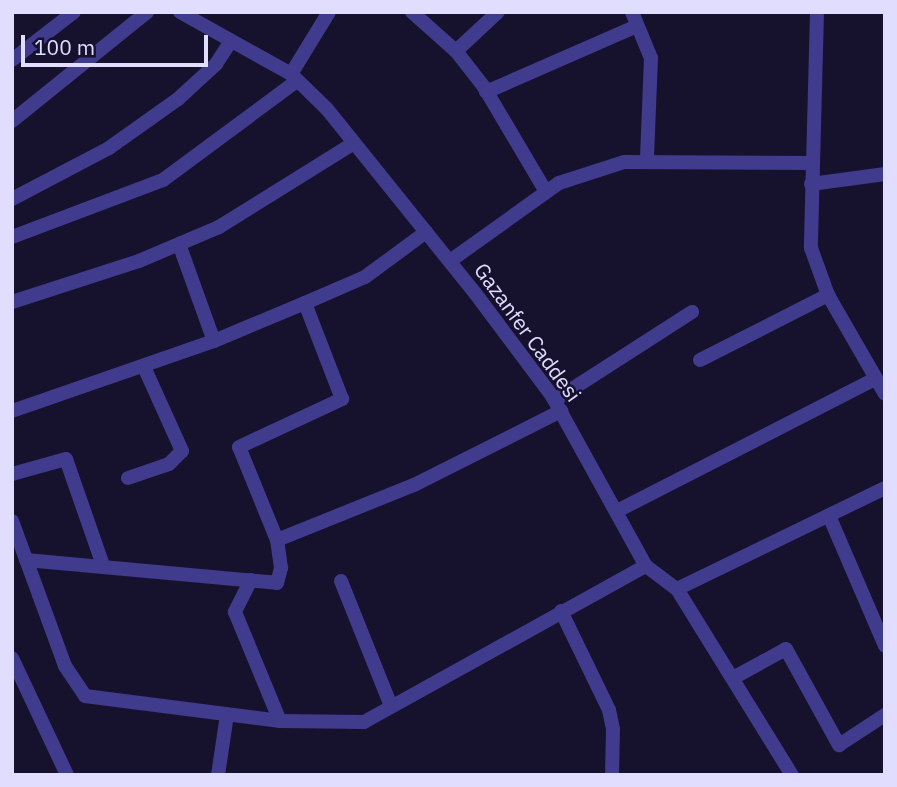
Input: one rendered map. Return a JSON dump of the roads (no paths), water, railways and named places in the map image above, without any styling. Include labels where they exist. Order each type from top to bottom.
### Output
[{"type":"street","points":[[12,60],[74,12]]},
{"type":"street","points":[[12,121],[148,12]]},
{"type":"street","name":"Gazanfer Caddesi","points":[[180,12],[294,78],[354,143],[450,261],[558,406],[646,566],[677,589],[792,775]]},
{"type":"street","points":[[197,22],[209,12]]},
{"type":"street","points":[[12,237],[163,180],[294,78],[329,12]]},
{"type":"street","points":[[412,12],[456,51],[486,92],[546,192]]},
{"type":"street","points":[[456,51],[498,12]]},
{"type":"street","points":[[817,12],[811,163],[811,248],[828,295],[873,380],[885,394]]},
{"type":"street","points":[[486,92],[634,19],[651,58],[647,159]]},
{"type":"street","points":[[12,199],[99,155],[159,113],[216,64],[231,41]]},
{"type":"street","points":[[12,302],[179,244],[219,227],[354,143]]},
{"type":"street","points":[[450,261],[559,183],[647,159],[811,163]]},
{"type":"street","points":[[811,184],[885,174]]},
{"type":"street","points":[[12,411],[144,367],[305,303],[365,277],[426,232]]},
{"type":"street","points":[[179,244],[214,341]]},
{"type":"street","points":[[700,360],[828,295]]},
{"type":"street","points":[[26,560],[277,583],[281,568],[277,540],[239,447],[342,399],[305,303]]},
{"type":"street","points":[[277,540],[414,485],[558,406],[692,312]]},
{"type":"street","points":[[128,478],[169,464],[182,451],[144,367]]},
{"type":"street","points":[[617,511],[873,380]]},
{"type":"street","points":[[12,474],[66,459],[103,565]]},
{"type":"street","points":[[677,589],[830,518],[885,488]]},
{"type":"street","points":[[830,518],[885,646]]},
{"type":"street","points":[[12,522],[65,666],[85,696],[280,722],[364,722],[646,566]]},
{"type":"street","points":[[251,580],[235,612],[280,722]]},
{"type":"street","points":[[341,581],[391,706]]},
{"type":"street","points":[[561,611],[609,710],[612,775]]},
{"type":"street","points":[[733,678],[786,649],[839,745],[885,715]]},
{"type":"street","points":[[12,658],[67,775]]},
{"type":"street","points":[[218,775],[227,715]]}]
